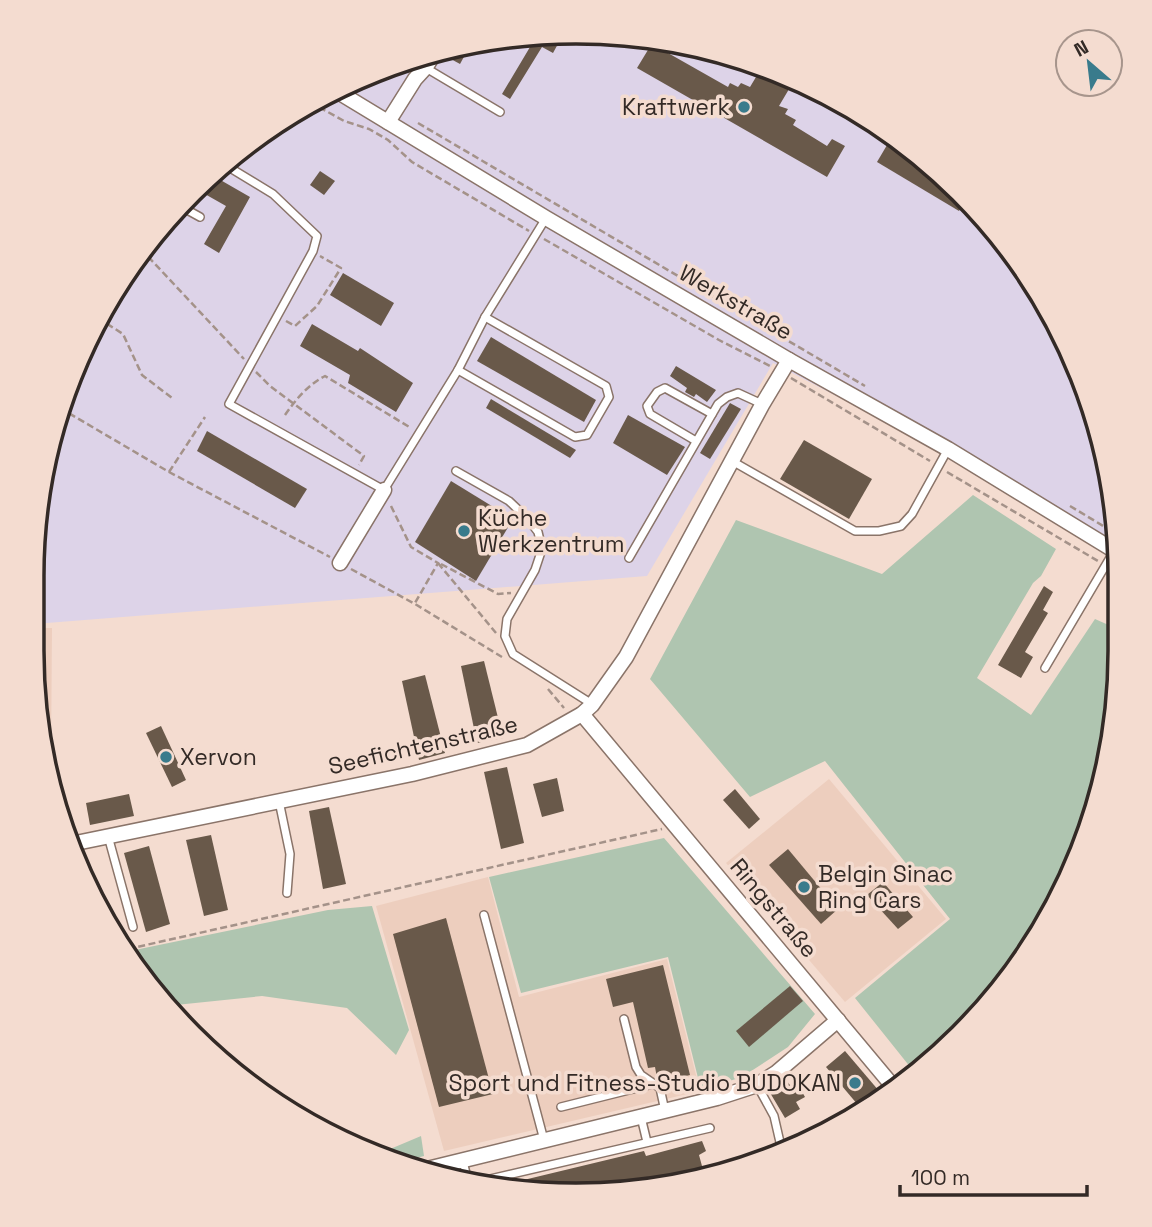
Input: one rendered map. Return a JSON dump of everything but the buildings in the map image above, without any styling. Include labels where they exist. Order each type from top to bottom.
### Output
[{"type":"street","points":[[388,122],[422,67]]},
{"type":"street","name":"Werkstraße","points":[[346,97],[785,366],[948,449],[1107,546]]},
{"type":"street","name":"Seefichtenstraße","points":[[79,842],[412,774],[527,745],[583,712],[626,657],[785,366]]},
{"type":"street","points":[[340,563],[382,494]]},
{"type":"street","points":[[583,712],[675,826]]},
{"type":"street","name":"Ringstraße","points":[[675,826],[889,1081]]},
{"type":"street","points":[[442,1166],[717,1098],[757,1085],[776,1073],[838,1020]]},
{"type":"lane","points":[[430,64],[500,113]]},
{"type":"lane","points":[[233,170],[273,194],[317,236],[313,251],[229,404],[354,474],[382,494],[546,218]]},
{"type":"lane","points":[[189,211],[200,217]]},
{"type":"lane","points":[[458,370],[575,437],[587,435],[610,397],[606,386],[485,317]]},
{"type":"lane","points":[[696,441],[650,414],[647,406],[657,392],[665,388],[712,415]]},
{"type":"lane","points":[[629,558],[718,404],[738,393],[762,405]]},
{"type":"lane","points":[[732,461],[855,531],[879,531],[901,526],[912,514],[948,449]]},
{"type":"lane","points":[[456,471],[509,501],[538,531],[542,549],[535,570],[507,619],[505,636],[513,654],[583,712]]},
{"type":"lane","points":[[1045,668],[1108,563]]},
{"type":"lane","points":[[279,801],[290,854],[287,893]]},
{"type":"lane","points":[[108,836],[132,927]]},
{"type":"lane","points":[[484,915],[544,1141]]},
{"type":"lane","points":[[624,1019],[636,1067],[641,1075],[660,1088],[665,1111]]},
{"type":"lane","points":[[561,1107],[653,1084]]},
{"type":"lane","points":[[757,1085],[774,1116],[780,1143]]},
{"type":"lane","points":[[641,1116],[647,1142]]},
{"type":"lane","points":[[496,1177],[710,1128]]},
{"type":"lane","points":[[463,1161],[466,1172]]},
{"type":"path","points":[[322,109],[344,121],[369,128],[388,140],[412,162],[719,340],[785,366],[939,466],[1106,566]]},
{"type":"path","points":[[419,124],[866,387]]},
{"type":"path","points":[[277,316],[295,326],[317,306],[341,268],[313,251]]},
{"type":"path","points":[[150,258],[270,386],[364,456],[354,474]]},
{"type":"path","points":[[108,324],[123,334],[142,375],[172,398]]},
{"type":"path","points":[[285,415],[312,383],[325,376],[419,433]]},
{"type":"path","points":[[69,414],[169,472],[415,604],[508,660]]},
{"type":"path","points":[[169,472],[205,417]]},
{"type":"path","points":[[382,494],[390,504],[411,547],[498,594],[522,592]]},
{"type":"path","points":[[1068,505],[1106,528]]},
{"type":"path","points":[[415,604],[438,563]]},
{"type":"path","points":[[438,563],[497,635],[505,636]]},
{"type":"path","points":[[549,689],[583,712]]},
{"type":"path","points":[[134,948],[675,826]]},
{"type":"shaded area","points":[[541,45],[645,48],[714,62],[747,72],[780,84],[842,115],[900,154],[927,176],[976,225],[1019,280],[1068,372],[1090,438],[1098,472],[1107,537],[773,363],[647,576],[44,623],[48,507],[62,438],[72,405],[84,372],[115,310],[133,280],[176,225],[225,176],[252,154],[280,133],[341,99],[372,84],[438,62],[507,48]]},
{"type":"shaded area","points":[[44,628],[52,628],[51,738],[45,686]]},
{"type":"shaded area","points":[[829,779],[946,919],[845,1002],[726,863]]},
{"type":"shaded area","points":[[488,877],[519,997],[667,959],[700,1091],[444,1151],[376,906]]},
{"type":"green space","points":[[973,495],[1056,549],[977,678],[1031,715],[1095,619],[1108,625],[1107,686],[1098,755],[1090,789],[1068,855],[1037,917],[998,975],[952,1027],[909,1066],[855,998],[950,919],[825,761],[750,797],[650,679],[736,520],[882,574]]},
{"type":"green space","points":[[664,838],[815,1014],[788,1047],[742,1077],[701,1090],[668,957],[521,993],[489,877]]},
{"type":"green space","points":[[372,906],[409,1030],[396,1055],[347,1008],[262,996],[179,1005],[135,950],[328,910]]},
{"type":"green space","points":[[421,1136],[424,1156],[416,1158],[389,1149]]},
{"type":"place","name":"Kraftwerk","points":[[744,107]]},
{"type":"place","name":"Küche Werkzentrum","points":[[464,531]]},
{"type":"place","name":"Xervon","points":[[166,757]]},
{"type":"place","name":"Belgin Sinac Ring Cars","points":[[804,887]]},
{"type":"place","name":"Sport und Fitness-Studio BUDOKAN","points":[[855,1083]]}]
